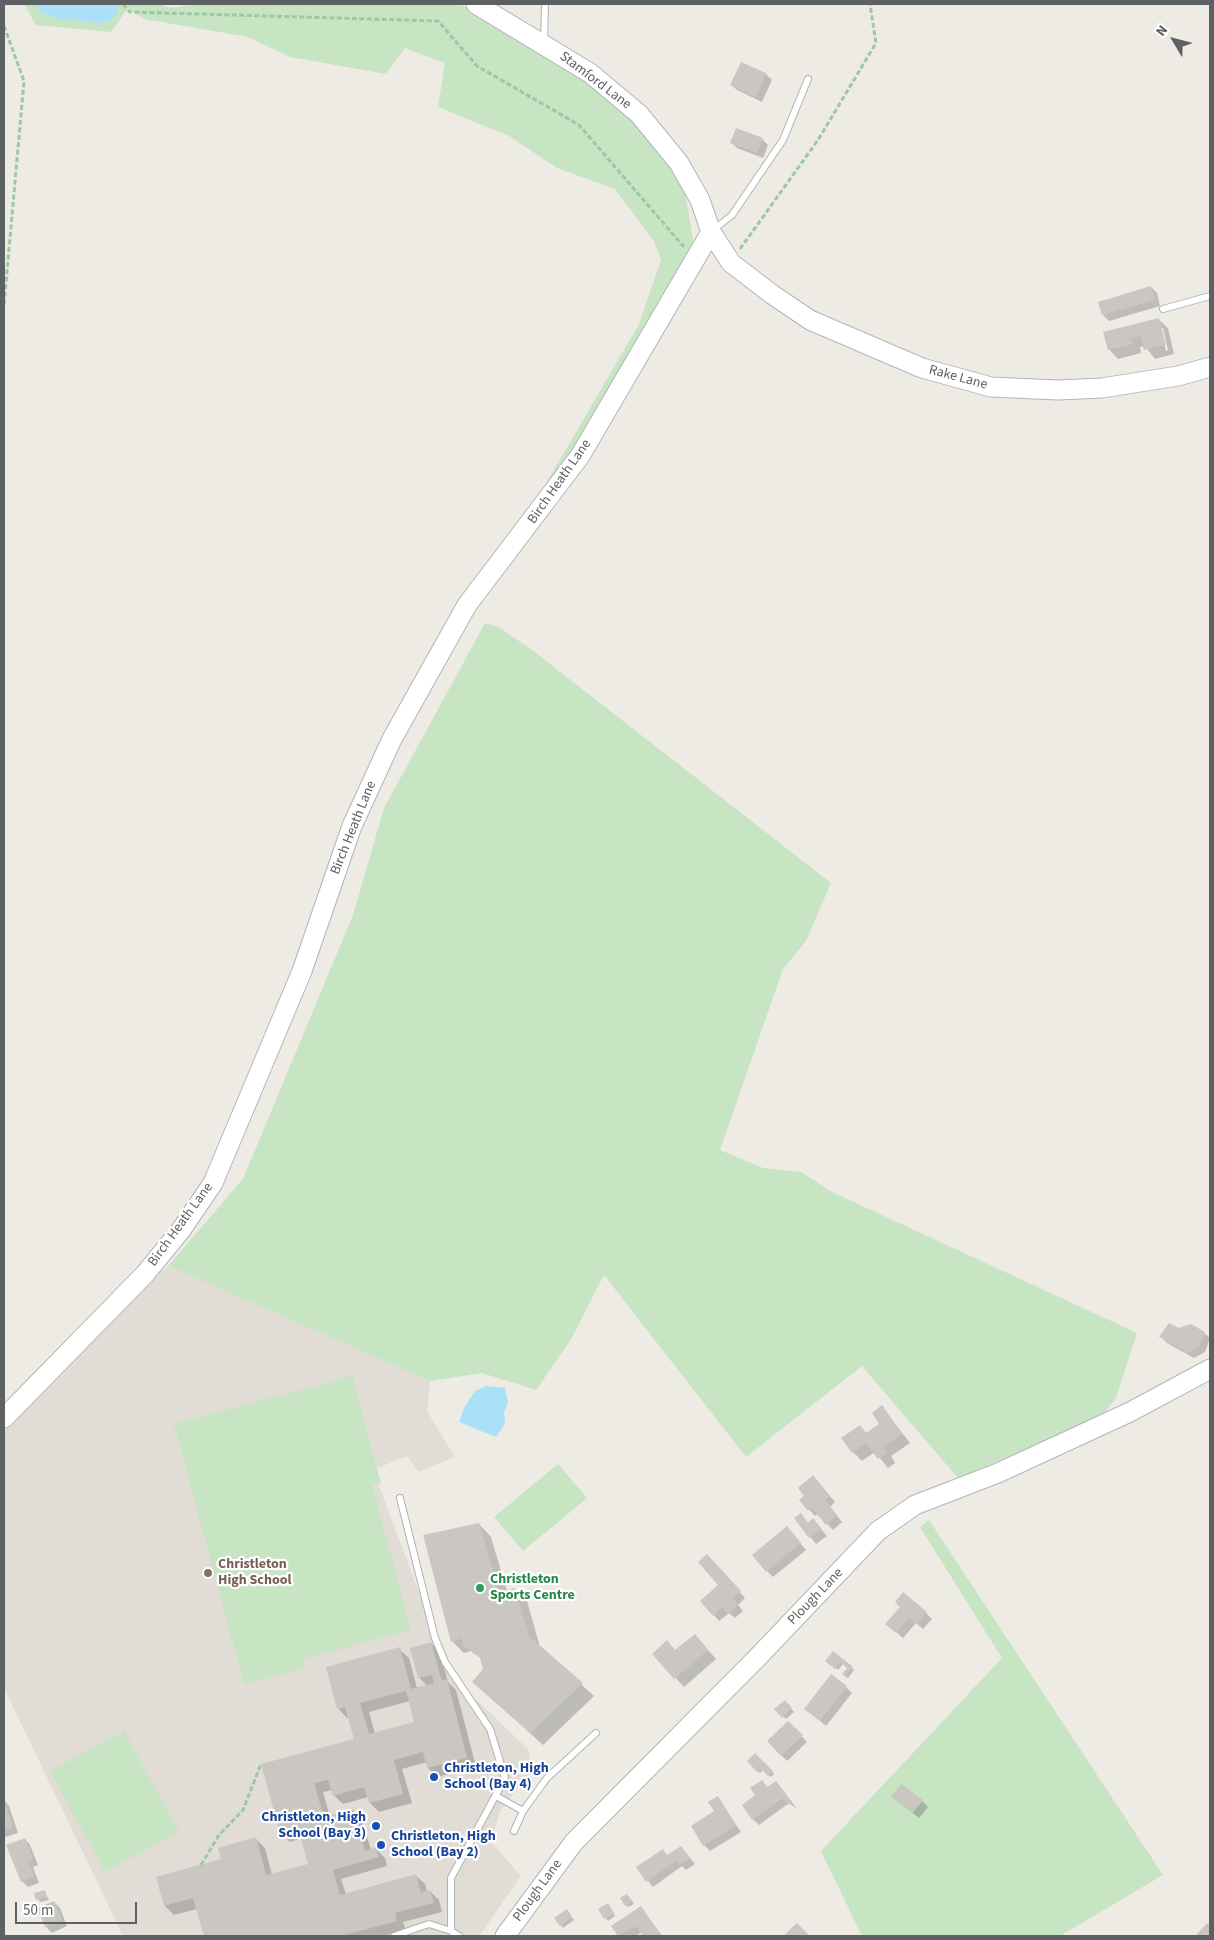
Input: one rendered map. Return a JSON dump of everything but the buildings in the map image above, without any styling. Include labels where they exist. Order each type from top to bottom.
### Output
[{"type":"street","name":"Stamford Lane","points":[[476,4],[590,73],[639,114],[680,163],[700,200],[711,232],[731,263]]},
{"type":"street","name":"Birch Heath Lane","points":[[4,1418],[145,1274],[181,1230],[213,1182],[302,971],[352,826],[392,739],[468,605],[580,456],[711,232]]},
{"type":"street","name":"Rake Lane","points":[[731,263],[773,296],[810,320],[922,368],[991,387],[1058,390],[1102,388],[1178,376],[1210,367]]},
{"type":"street","name":"Plough Lane","points":[[505,1936],[574,1842],[756,1659],[878,1531],[915,1505],[998,1472],[1121,1416],[1210,1369]]},
{"type":"lane","points":[[544,44],[545,4]]},
{"type":"lane","points":[[711,232],[732,215],[783,140],[808,79]]},
{"type":"lane","points":[[1163,309],[1210,296]]},
{"type":"lane","points":[[400,1498],[435,1638],[445,1662],[490,1728],[506,1778],[451,1878],[451,1931]]},
{"type":"lane","points":[[514,1831],[523,1811],[547,1778],[596,1733]]},
{"type":"lane","points":[[496,1796],[523,1811]]},
{"type":"lane","points":[[394,1936],[429,1924],[451,1931],[459,1936]]},
{"type":"path","points":[[123,4],[130,12],[438,21],[476,66],[580,125],[696,260]]},
{"type":"path","points":[[731,263],[818,140],[876,43],[870,4]]},
{"type":"path","points":[[4,26],[24,81],[4,305]]},
{"type":"path","points":[[201,1865],[219,1835],[243,1810],[261,1764]]},
{"type":"shaded area","name":"Christleton High School","points":[[168,1266],[430,1381],[427,1411],[455,1457],[418,1472],[407,1456],[373,1470],[450,1675],[528,1749],[533,1770],[500,1811],[491,1842],[521,1876],[479,1936],[123,1936],[4,1688],[4,1429]]},
{"type":"green space","points":[[24,4],[159,4],[170,8],[197,4],[460,4],[582,76],[620,105],[654,143],[685,192],[694,245],[614,388],[517,533],[639,324],[661,260],[654,241],[615,189],[557,168],[509,136],[438,107],[445,63],[405,48],[386,74],[290,57],[248,37],[144,19],[128,8],[111,32],[36,25]]},
{"type":"green space","points":[[485,623],[500,628],[532,650],[831,883],[806,941],[783,969],[720,1150],[763,1168],[801,1172],[830,1191],[1137,1333],[1116,1398],[1104,1413],[1078,1427],[958,1478],[862,1366],[746,1457],[604,1275],[570,1341],[536,1390],[482,1373],[430,1381],[168,1266],[243,1179],[353,915],[384,808]]},
{"type":"green space","points":[[352,1376],[381,1483],[372,1485],[411,1630],[303,1659],[305,1668],[244,1684],[174,1424]]},
{"type":"green space","points":[[558,1464],[587,1498],[523,1551],[494,1517]]},
{"type":"green space","points":[[929,1520],[1163,1875],[1060,1936],[862,1936],[821,1851],[1002,1658],[920,1527]]},
{"type":"green space","points":[[124,1731],[179,1832],[105,1872],[50,1771]]},
{"type":"water","points":[[36,4],[118,4],[118,13],[109,21],[99,23],[57,18],[39,12]]},
{"type":"water","points":[[486,1386],[505,1388],[508,1403],[504,1412],[505,1424],[496,1437],[459,1422],[464,1408],[475,1391]]},
{"type":"place","name":"Christleton High School","points":[[208,1573]]},
{"type":"place","name":"Christleton Sports Centre","points":[[480,1588]]},
{"type":"place","name":"Christleton, High School (Bay 4)","points":[[434,1777]]},
{"type":"place","name":"Christleton, High School (Bay 3)","points":[[376,1826]]},
{"type":"place","name":"Christleton, High School (Bay 2)","points":[[381,1845]]}]
